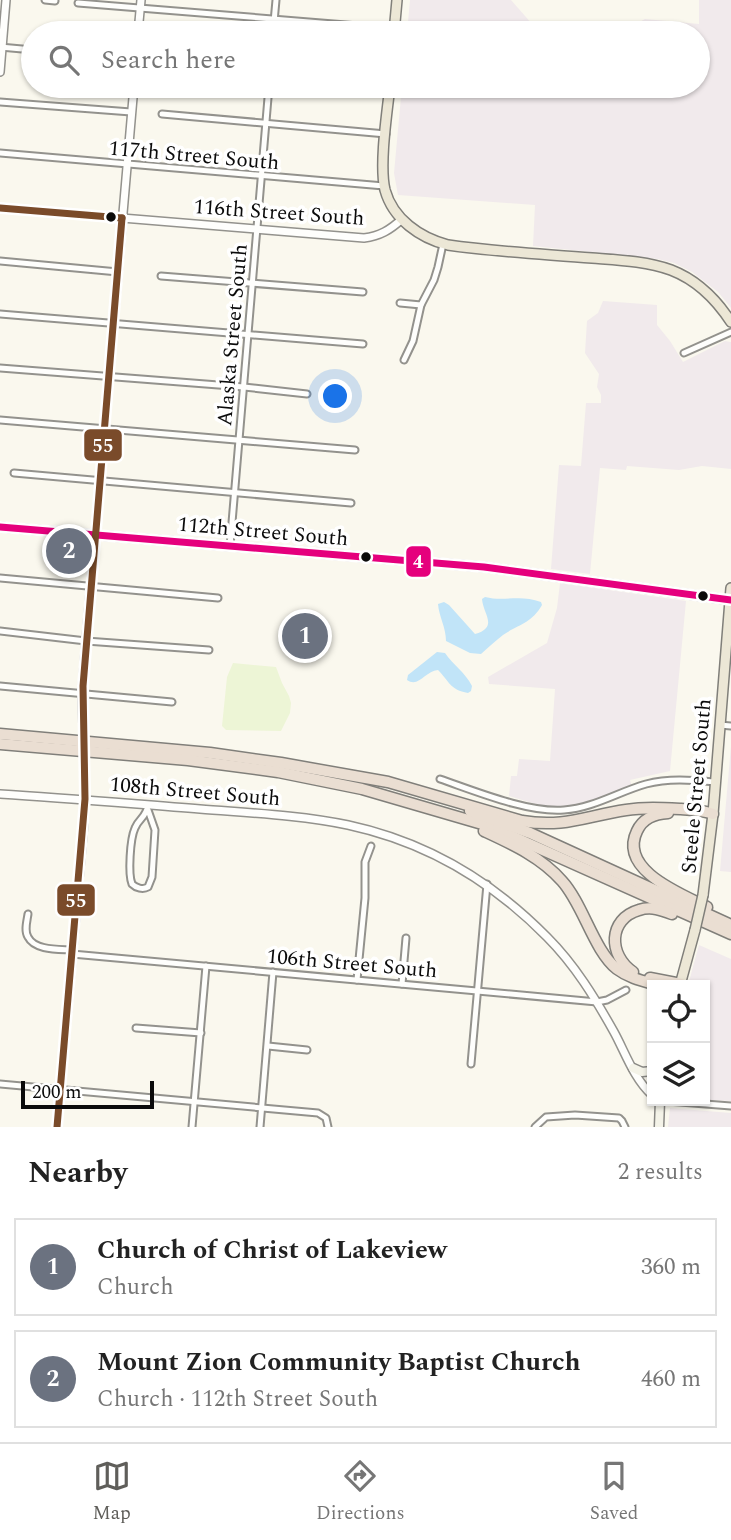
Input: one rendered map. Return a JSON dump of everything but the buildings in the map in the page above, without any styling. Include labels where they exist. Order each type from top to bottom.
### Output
[{"type":"highway","points":[[0,734],[210,753],[345,775],[399,785],[522,821],[572,822],[627,810],[652,808],[704,811],[713,814]]},
{"type":"highway","points":[[0,744],[188,760],[278,772],[362,789],[489,826],[731,936]]},
{"type":"highway","points":[[345,775],[447,803],[530,833],[731,922]]},
{"type":"highway","points":[[442,812],[498,837],[543,862],[568,888],[612,964],[627,975],[647,982]]},
{"type":"highway","points":[[713,814],[702,817],[670,813],[650,816],[636,832],[635,854],[651,876],[731,922]]},
{"type":"highway","points":[[660,980],[637,974],[622,963],[617,955],[617,929],[627,917],[639,910],[657,909],[731,936]]},
{"type":"main road","points":[[396,21],[397,0]]},
{"type":"main road","points":[[389,98],[384,186],[391,204],[402,219],[417,232],[443,244],[462,247],[614,260],[671,270],[698,285],[713,298],[731,322]]},
{"type":"main road","name":"112th Street South","points":[[0,527],[505,569],[730,600]]},
{"type":"main road","name":"Steele Street South","points":[[681,980],[703,895],[713,814],[731,588]]},
{"type":"main road","points":[[634,1068],[647,1072]]},
{"type":"main road","points":[[659,1127],[660,1106]]},
{"type":"street","points":[[0,72],[6,0]]},
{"type":"street","points":[[45,0],[55,1]]},
{"type":"street","points":[[275,21],[276,0]]},
{"type":"street","points":[[78,3],[141,4],[303,21]]},
{"type":"street","points":[[1,48],[21,49]]},
{"type":"street","points":[[57,1127],[85,799],[82,694],[133,98]]},
{"type":"street","name":"Alaska Street South","points":[[230,546],[268,98]]},
{"type":"street","points":[[0,102],[131,112]]},
{"type":"street","points":[[162,114],[386,134]]},
{"type":"street","name":"117th Street South","points":[[0,153],[384,186]]},
{"type":"street","name":"116th Street South","points":[[0,208],[364,238],[388,231],[402,219]]},
{"type":"street","points":[[404,360],[413,341],[421,305],[438,267],[443,244]]},
{"type":"street","points":[[0,261],[118,272]]},
{"type":"street","points":[[161,276],[363,292]]},
{"type":"street","points":[[400,303],[421,305]]},
{"type":"street","points":[[0,314],[363,344]]},
{"type":"street","points":[[684,353],[731,332]]},
{"type":"street","points":[[0,368],[307,394]]},
{"type":"street","points":[[0,420],[355,450]]},
{"type":"street","points":[[14,473],[351,503]]},
{"type":"street","points":[[0,578],[218,598]]},
{"type":"street","points":[[0,631],[209,650]]},
{"type":"street","points":[[0,686],[172,702]]},
{"type":"street","points":[[720,725],[731,726]]},
{"type":"street","points":[[440,779],[524,806],[557,811],[586,807],[658,782],[679,779],[715,782]]},
{"type":"street","name":"108th Street South","points":[[0,794],[313,819],[346,824],[386,835],[448,861],[486,884],[519,909],[559,949],[597,1002],[647,1089]]},
{"type":"street","points":[[148,807],[155,830],[152,877],[148,887],[137,888],[130,877],[133,836],[136,825],[145,817],[148,807]]},
{"type":"street","points":[[357,980],[366,862],[371,846]]},
{"type":"street","points":[[471,1064],[486,884]]},
{"type":"street","name":"106th Street South","points":[[28,914],[26,933],[33,942],[72,952],[597,1002],[626,990]]},
{"type":"street","points":[[402,984],[406,938]]},
{"type":"street","points":[[192,1127],[206,966]]},
{"type":"street","points":[[260,1127],[273,972]]},
{"type":"street","points":[[136,1028],[201,1033]]},
{"type":"street","points":[[268,1046],[307,1049]]},
{"type":"street","points":[[0,1084],[318,1113],[326,1118],[328,1127]]},
{"type":"street","points":[[710,1104],[731,1106]]},
{"type":"street","points":[[535,1127],[546,1117],[575,1115],[620,1119],[625,1127]]},
{"type":"shaded area","points":[[410,0],[511,0],[529,21],[408,21]]},
{"type":"shaded area","points":[[699,0],[731,0],[731,308],[718,292],[692,272],[674,263],[533,246],[535,205],[398,195],[394,173],[401,98],[710,98],[710,21],[699,21]]},
{"type":"shaded area","points":[[603,301],[657,305],[657,325],[683,362],[725,341],[731,342],[731,469],[702,466],[679,470],[627,466],[626,470],[600,468],[590,574],[551,569],[559,465],[581,466],[586,403],[601,403],[597,387],[599,374],[585,353],[587,321],[598,313]]},
{"type":"shaded area","points":[[560,583],[686,601],[670,771],[630,780],[632,787],[585,804],[568,807],[539,805],[509,796],[511,776],[517,776],[519,759],[550,761],[555,689],[489,684],[488,677],[547,643],[557,608]]},
{"type":"shaded area","points":[[731,746],[731,872],[720,871]]},
{"type":"shaded area","points":[[699,945],[731,959],[731,1101],[710,1100],[710,980],[689,980]]},
{"type":"shaded area","points":[[670,1108],[731,1113],[731,1127],[668,1127]]},
{"type":"green space","points":[[233,663],[276,667],[291,703],[290,713],[281,731],[226,730],[222,726],[227,677]]},
{"type":"water","points":[[482,599],[526,599],[541,602],[542,605],[529,620],[503,635],[481,654],[470,653],[446,641],[438,604],[444,602],[449,605],[475,634],[488,624]]},
{"type":"water","points":[[437,652],[445,653],[452,661],[469,681],[471,691],[462,692],[453,687],[438,670],[419,681],[407,680],[408,675]]},
{"type":"transit line","name":"55","points":[[0,208],[122,218]]},
{"type":"transit line","name":"55","points":[[57,1127],[85,799],[83,686],[122,218]]},
{"type":"transit line","name":"4","points":[[0,527],[484,567],[731,600]]},
{"type":"place","name":"Mount Zion Community Baptist Church","points":[[69,551]]},
{"type":"place","name":"Church of Christ of Lakeview","points":[[305,636]]}]
